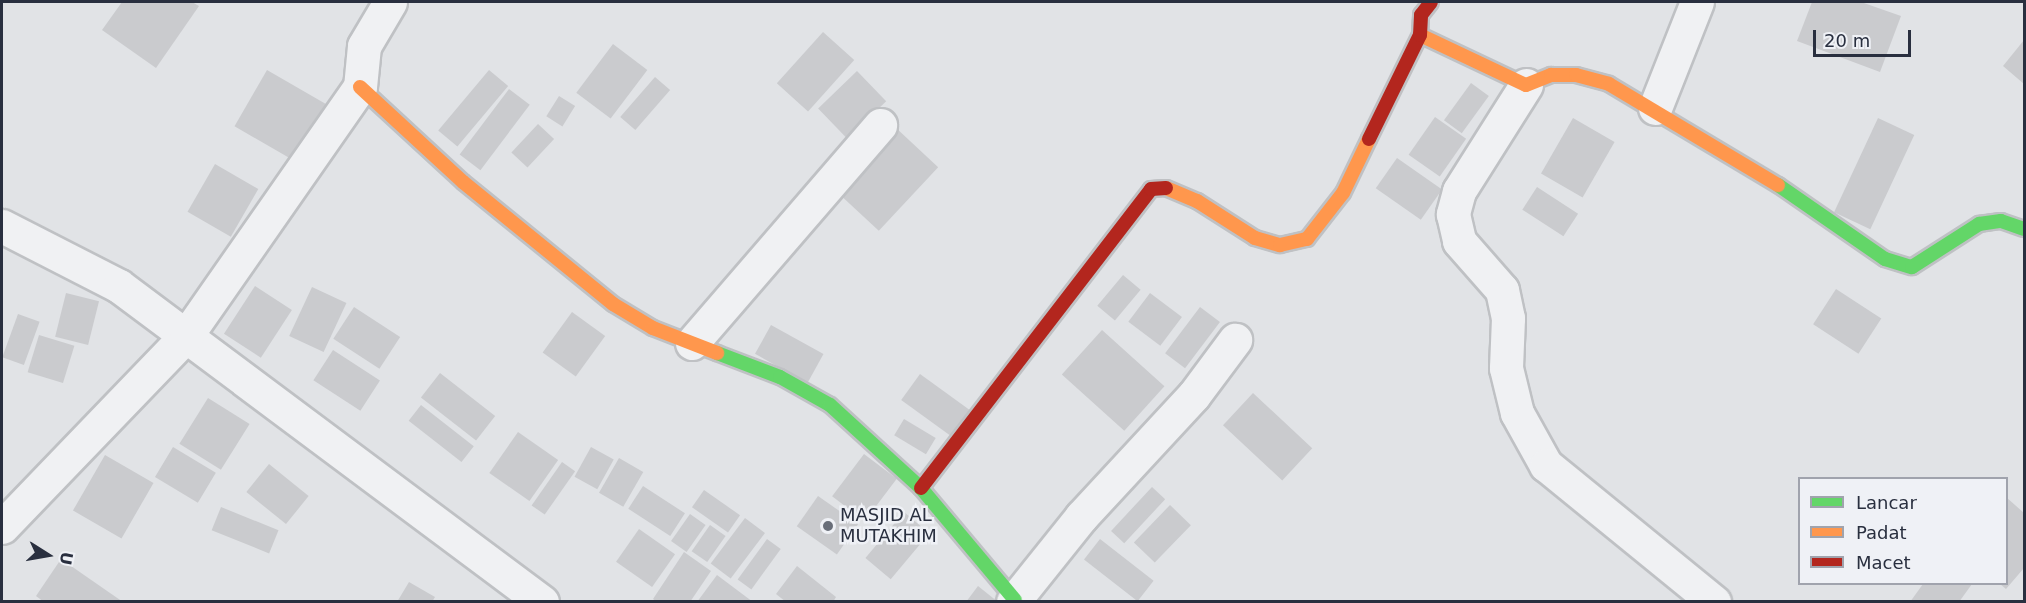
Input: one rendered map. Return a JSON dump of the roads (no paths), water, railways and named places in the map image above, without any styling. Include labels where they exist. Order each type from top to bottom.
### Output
[{"type":"street","points":[[2,527],[186,336],[360,87],[364,46],[373,24],[390,2]]},
{"type":"street","points":[[921,488],[1151,189],[1169,188],[1197,201],[1255,238],[1280,245],[1307,239],[1343,193],[1420,35],[1421,15],[1431,2]]},
{"type":"street","points":[[1654,108],[1697,2]]},
{"type":"street","points":[[1420,35],[1526,85]]},
{"type":"street","points":[[1714,602],[1546,465],[1517,413],[1506,368],[1508,318],[1502,290],[1459,241],[1453,214],[1459,191],[1526,85],[1551,75],[1576,75],[1610,84],[1654,108],[1798,197],[1886,259],[1912,267],[1930,259],[1979,224],[2001,221],[2025,229]]},
{"type":"street","points":[[360,87],[463,182],[566,268],[653,328],[780,377],[830,405],[921,488],[1014,601],[1081,517],[1194,395],[1235,340]]},
{"type":"street","points":[[692,343],[880,125]]},
{"type":"street","points":[[2,226],[119,286],[542,602]]},
{"type":"place","name":"MASJID AL MUTAKHIM","points":[[828,526]]}]
